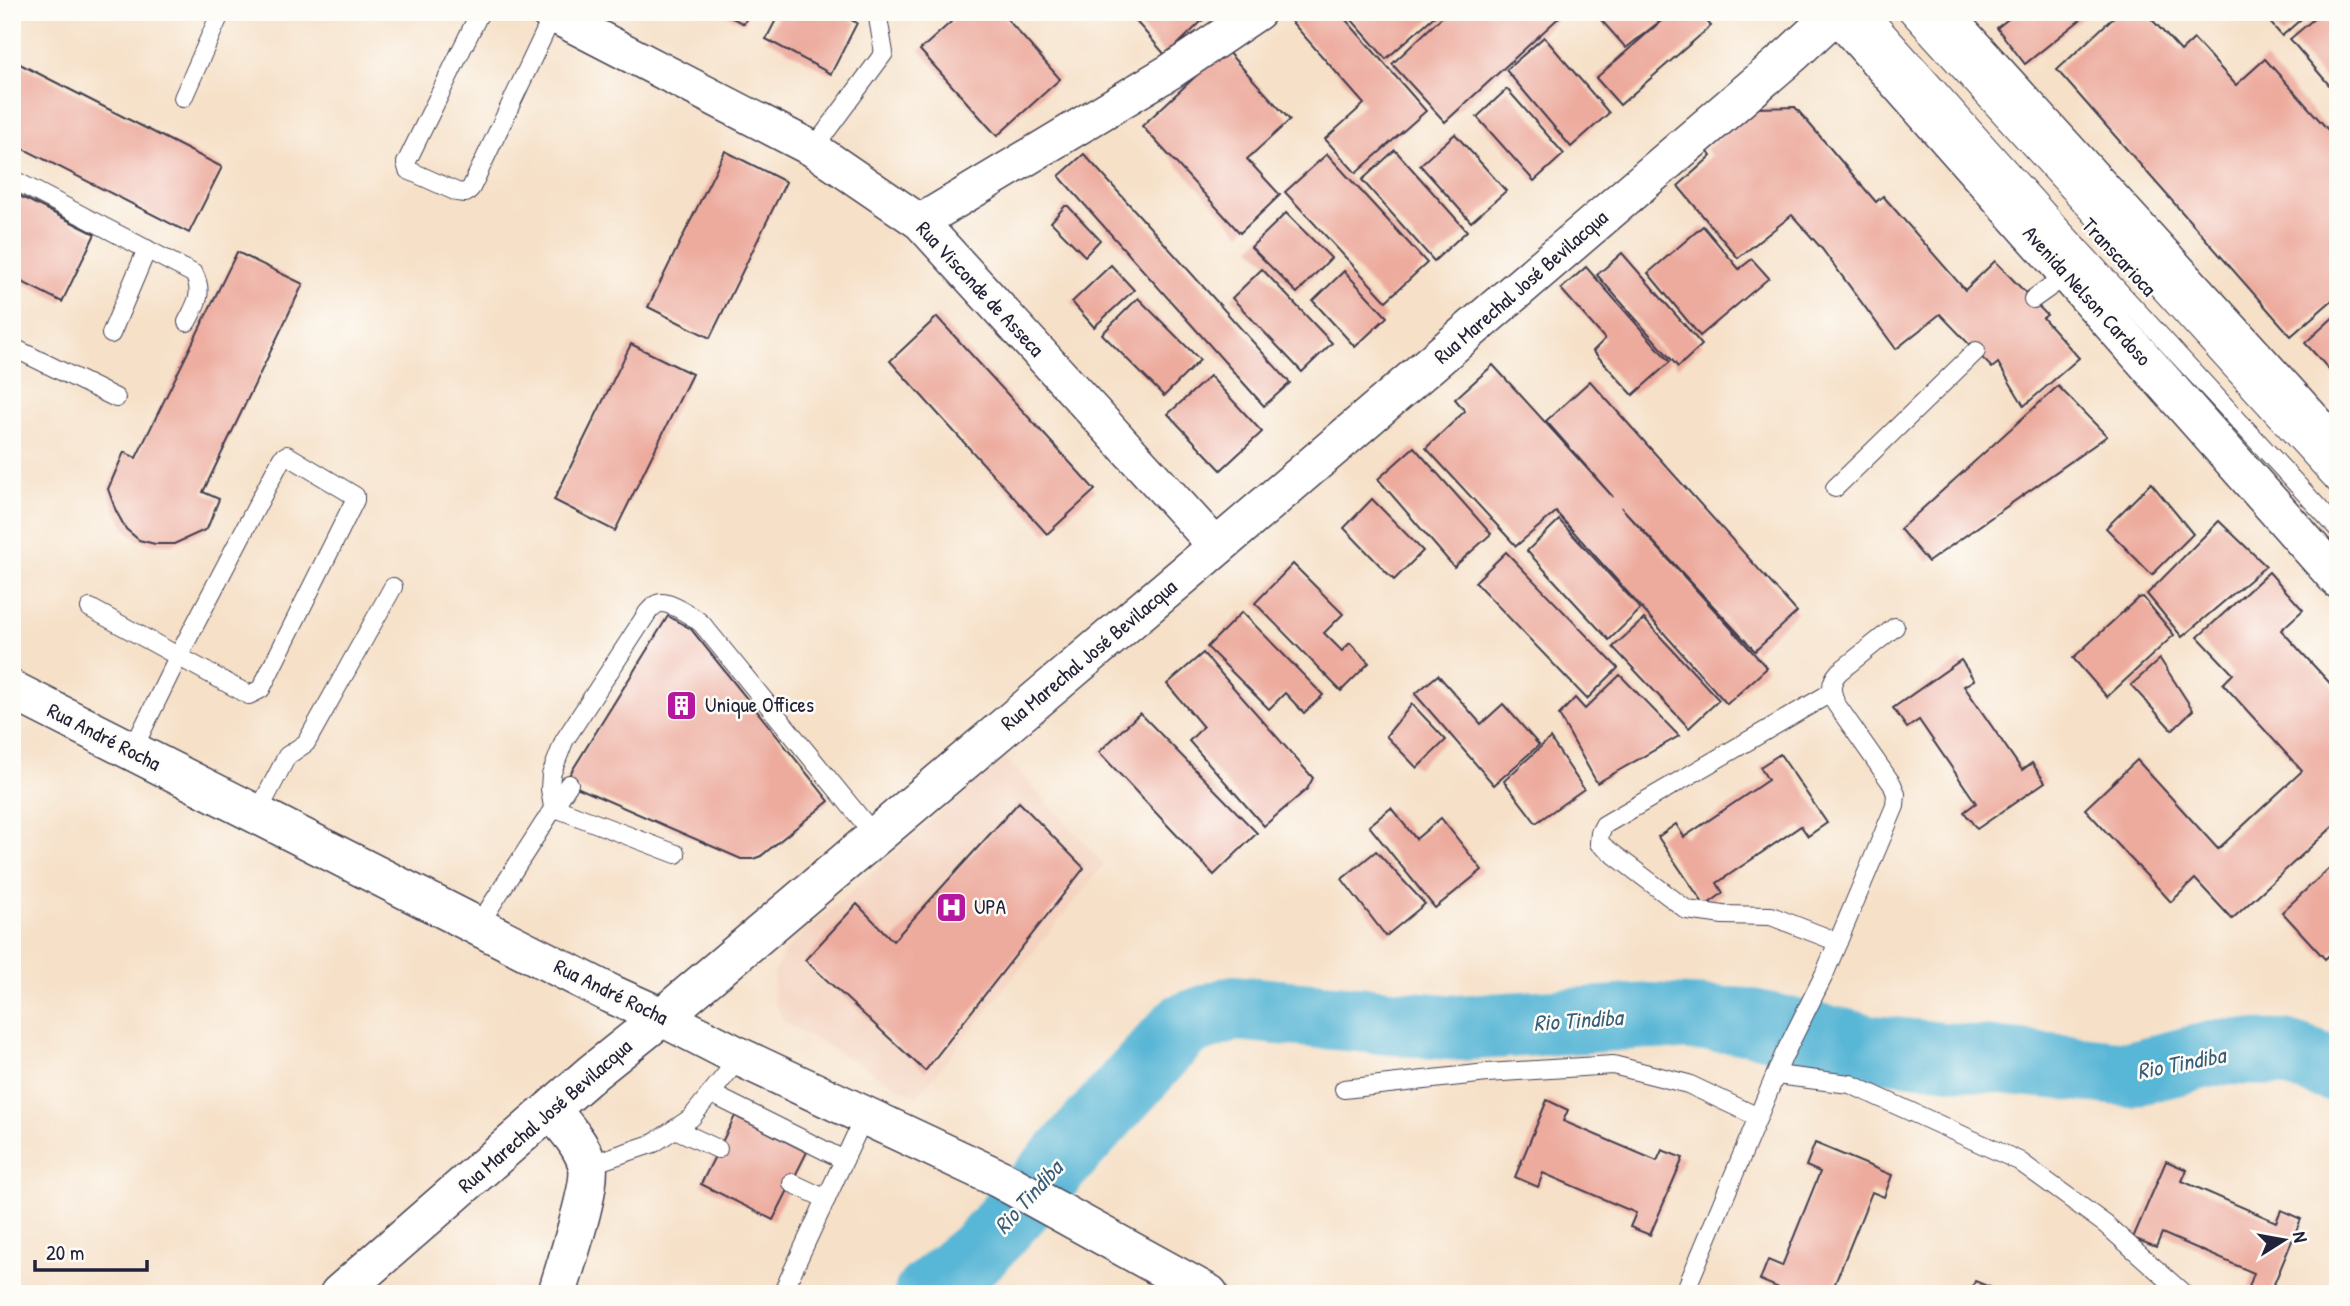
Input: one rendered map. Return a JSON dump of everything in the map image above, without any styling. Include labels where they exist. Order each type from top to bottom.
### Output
[{"type":"main road","name":"Avenida Nelson Cardoso","points":[[1836,12],[2338,579]]},
{"type":"main road","name":"Rua Marechal José Bevilacqua","points":[[339,1294],[592,1073],[662,1017],[1217,547],[1782,63],[1836,12]]},
{"type":"main road","points":[[1955,17],[2338,449]]},
{"type":"main road","name":"Rua André Rocha","points":[[12,690],[611,994],[1000,1178],[1209,1294]]},
{"type":"main road","points":[[551,1110],[575,1140],[589,1165],[586,1187],[557,1294]]},
{"type":"street","points":[[920,222],[1181,65],[1258,12]]},
{"type":"street","name":"Rua Visconde de Asseca","points":[[551,14],[813,149],[920,222],[1217,547]]},
{"type":"lane","points":[[183,99],[221,12]]},
{"type":"lane","points":[[480,12],[406,163],[408,170],[457,192],[466,193],[471,188],[551,14]]},
{"type":"lane","points":[[813,149],[884,52],[877,12]]},
{"type":"lane","name":"Transcarioca","points":[[1869,12],[2064,231],[2338,529]]},
{"type":"lane","name":"Transcarioca","points":[[1907,12],[2338,485]]},
{"type":"lane","points":[[12,179],[194,274],[200,285],[198,299],[187,322]]},
{"type":"lane","points":[[111,334],[147,249]]},
{"type":"lane","points":[[2033,299],[2068,274]]},
{"type":"lane","points":[[12,347],[116,398]]},
{"type":"lane","points":[[1835,488],[1976,351]]},
{"type":"lane","points":[[90,608],[178,657],[249,695],[261,689],[355,500],[352,493],[287,455],[284,456],[178,657],[132,751]]},
{"type":"lane","points":[[257,814],[287,756],[306,743],[393,587]]},
{"type":"lane","points":[[553,807],[551,775],[565,741],[648,612],[654,605],[663,602],[694,617],[702,624],[875,836]]},
{"type":"lane","points":[[1684,1294],[1783,1058],[1824,975],[1895,806],[1896,794],[1892,784],[1836,704],[1832,680],[1895,627]]},
{"type":"lane","points":[[1832,692],[1604,825],[1599,843],[1687,910],[1723,915],[1771,916],[1838,942]]},
{"type":"lane","points":[[478,926],[569,784]]},
{"type":"lane","points":[[553,807],[676,855]]},
{"type":"lane","points":[[589,1165],[654,1143],[691,1118],[740,1057]]},
{"type":"lane","points":[[1344,1089],[1486,1073],[1613,1065],[1688,1084],[1758,1118]]},
{"type":"lane","points":[[1776,1075],[1850,1084],[2019,1161],[2105,1224],[2184,1294]]},
{"type":"lane","points":[[712,1094],[844,1160]]},
{"type":"lane","points":[[782,1294],[864,1115]]},
{"type":"lane","points":[[675,1129],[718,1149]]},
{"type":"lane","points":[[792,1183],[826,1199]]},
{"type":"shaded area","name":"UPA","points":[[1004,756],[1104,864],[917,1097],[784,1022],[774,1000],[774,972],[785,950]]},
{"type":"building","points":[[720,12],[749,12],[744,24]]},
{"type":"building","points":[[780,12],[837,12],[857,23],[831,74],[766,39]]},
{"type":"building","points":[[962,12],[1001,12],[1060,79],[997,136],[920,50]]},
{"type":"building","points":[[1128,12],[1211,12],[1166,56]]},
{"type":"building","points":[[1283,12],[1339,12],[1426,111],[1356,173],[1325,139],[1364,104]]},
{"type":"building","points":[[1345,12],[1439,12],[1386,59]]},
{"type":"building","points":[[1447,12],[1565,12],[1445,122],[1392,64]]},
{"type":"building","points":[[1594,12],[1699,12],[1711,26],[1620,105],[1596,78],[1668,15],[1626,48]]},
{"type":"building","points":[[2017,12],[2090,12],[2025,64],[1997,28]]},
{"type":"building","points":[[2119,12],[2145,12],[2181,51],[2194,39],[2236,85],[2265,59],[2338,141],[2338,295],[2291,336],[2057,70]]},
{"type":"building","points":[[2261,12],[2309,12],[2282,36]]},
{"type":"building","points":[[2322,12],[2338,12],[2338,79],[2330,86],[2290,39]]},
{"type":"building","points":[[1544,37],[1609,113],[1571,147],[1506,70]]},
{"type":"building","points":[[1225,49],[1290,120],[1247,159],[1280,195],[1240,233],[1142,126]]},
{"type":"building","points":[[12,60],[222,167],[189,233],[12,143]]},
{"type":"building","points":[[1507,89],[1564,154],[1534,181],[1477,117]]},
{"type":"building","points":[[1795,107],[1876,202],[1883,196],[1965,290],[1995,261],[2047,315],[2043,318],[2079,358],[2024,406],[1998,363],[1992,368],[1940,314],[1896,349],[1822,249],[1792,215],[1738,258],[1678,186],[1711,156],[1706,149],[1756,108]]},
{"type":"building","points":[[1455,134],[1506,191],[1471,222],[1420,165]]},
{"type":"building","points":[[1395,150],[1467,231],[1434,261],[1362,180]]},
{"type":"building","points":[[725,151],[786,182],[710,338],[648,307]]},
{"type":"building","points":[[1084,154],[1290,383],[1264,406],[1059,176]]},
{"type":"building","points":[[1327,154],[1427,263],[1386,301],[1285,192]]},
{"type":"building","points":[[12,192],[95,234],[62,302],[12,277]]},
{"type":"building","points":[[1065,206],[1100,240],[1085,256],[1051,222]]},
{"type":"building","points":[[1286,213],[1331,258],[1297,293],[1251,247]]},
{"type":"building","points":[[1703,226],[1739,269],[1752,259],[1769,278],[1700,336],[1648,273]]},
{"type":"building","points":[[237,252],[303,284],[203,492],[219,499],[207,529],[174,544],[155,544],[139,540],[126,529],[108,489],[124,452],[136,458]]},
{"type":"building","points":[[1622,253],[1702,345],[1678,367],[1597,275]]},
{"type":"building","points":[[1111,265],[1134,290],[1094,327],[1072,302]]},
{"type":"building","points":[[1586,267],[1670,362],[1633,395],[1593,351],[1605,339],[1561,289]]},
{"type":"building","points":[[1262,269],[1332,343],[1302,372],[1232,298]]},
{"type":"building","points":[[1344,271],[1387,317],[1355,347],[1313,301]]},
{"type":"building","points":[[1138,298],[1200,360],[1164,396],[1102,334]]},
{"type":"building","points":[[2338,313],[2338,379],[2305,343]]},
{"type":"building","points":[[937,317],[1095,490],[1047,534],[890,361]]},
{"type":"building","points":[[631,344],[692,374],[615,531],[554,500]]},
{"type":"building","points":[[1493,365],[1613,497],[1546,421],[1590,381],[1797,612],[1755,651],[1621,507],[1767,668],[1727,704],[1556,512],[1516,546],[1426,448],[1465,411],[1455,399]]},
{"type":"building","points":[[1210,376],[1262,432],[1221,470],[1168,414]]},
{"type":"building","points":[[2058,386],[2107,436],[1928,562],[1900,529]]},
{"type":"building","points":[[1414,447],[1491,534],[1454,567],[1378,479]]},
{"type":"building","points":[[2151,483],[2193,534],[2152,575],[2106,528]]},
{"type":"building","points":[[1372,499],[1423,551],[1394,580],[1344,528]]},
{"type":"building","points":[[1559,520],[1641,609],[1609,640],[1527,551]]},
{"type":"building","points":[[2219,521],[2266,566],[2182,637],[2147,594]]},
{"type":"building","points":[[1506,552],[1618,668],[1587,699],[1475,582]]},
{"type":"building","points":[[1293,564],[1343,614],[1324,633],[1342,651],[1350,643],[1369,663],[1341,691],[1255,603]]},
{"type":"building","points":[[2269,572],[2303,610],[2281,630],[2338,692],[2338,822],[2232,919],[2195,879],[2171,902],[2085,809],[2137,760],[2218,849],[2302,771],[2223,684],[2233,674],[2198,637]]},
{"type":"building","points":[[2143,597],[2174,635],[2107,697],[2073,658],[2138,598]]},
{"type":"building","points":[[1242,612],[1323,695],[1304,713],[1285,693],[1269,709],[1207,647]]},
{"type":"building","name":"Unique Offices","points":[[668,616],[691,629],[829,801],[761,856],[753,859],[741,859],[565,782]]},
{"type":"building","points":[[1644,619],[1719,700],[1689,728],[1613,647]]},
{"type":"building","points":[[1203,653],[1313,778],[1307,789],[1264,826],[1189,741],[1203,727],[1167,684]]},
{"type":"building","points":[[2160,659],[2193,710],[2172,730],[2131,685]]},
{"type":"building","points":[[1961,660],[1974,680],[1964,686],[2022,770],[2032,763],[2045,782],[1977,829],[1964,812],[1976,803],[1919,720],[1907,728],[1893,708]]},
{"type":"building","points":[[1438,675],[1481,724],[1503,704],[1539,745],[1494,785],[1415,694]]},
{"type":"building","points":[[1620,675],[1679,736],[1597,783],[1559,715],[1575,698],[1585,709]]},
{"type":"building","points":[[1412,704],[1446,740],[1417,768],[1386,736]]},
{"type":"building","points":[[1140,713],[1257,833],[1214,875],[1099,752]]},
{"type":"building","points":[[1550,738],[1584,789],[1536,823],[1504,781]]},
{"type":"building","points":[[1780,754],[1827,823],[1808,836],[1801,826],[1717,883],[1723,893],[1705,906],[1658,837],[1676,824],[1684,837],[1768,780],[1760,767]]},
{"type":"building","points":[[1019,802],[1084,868],[925,1071],[805,960],[857,904],[893,941]]},
{"type":"building","points":[[1391,808],[1416,839],[1441,818],[1482,870],[1435,908],[1369,826]]},
{"type":"building","points":[[1376,851],[1425,904],[1386,936],[1342,879]]},
{"type":"building","points":[[2338,860],[2338,947],[2325,959],[2282,912]]},
{"type":"building","points":[[1547,1100],[1568,1110],[1563,1121],[1657,1161],[1662,1150],[1683,1158],[1650,1235],[1630,1227],[1636,1213],[1543,1173],[1538,1187],[1515,1177]]},
{"type":"building","points":[[735,1116],[807,1152],[773,1220],[701,1184]]},
{"type":"building","points":[[1815,1143],[1892,1175],[1884,1197],[1872,1192],[1834,1286],[1845,1291],[1844,1294],[1793,1294],[1760,1280],[1768,1260],[1782,1266],[1820,1172],[1806,1166]]},
{"type":"building","points":[[2166,1161],[2187,1170],[2182,1181],[2276,1222],[2281,1210],[2301,1219],[2270,1294],[2249,1287],[2254,1273],[2162,1233],[2156,1247],[2133,1238]]},
{"type":"building","points":[[1975,1281],[1997,1290],[1995,1294],[1970,1294]]},
{"type":"waterway","name":"Rio Tindiba","points":[[927,1294],[980,1250],[1183,1026],[1234,1008],[1458,1028],[1651,1016],[1747,1021],[1874,1048],[2129,1074],[2220,1052],[2284,1053],[2338,1071]]},
{"type":"place","name":"Unique Offices","points":[[682,705]]},
{"type":"place","name":"UPA","points":[[951,907]]}]
